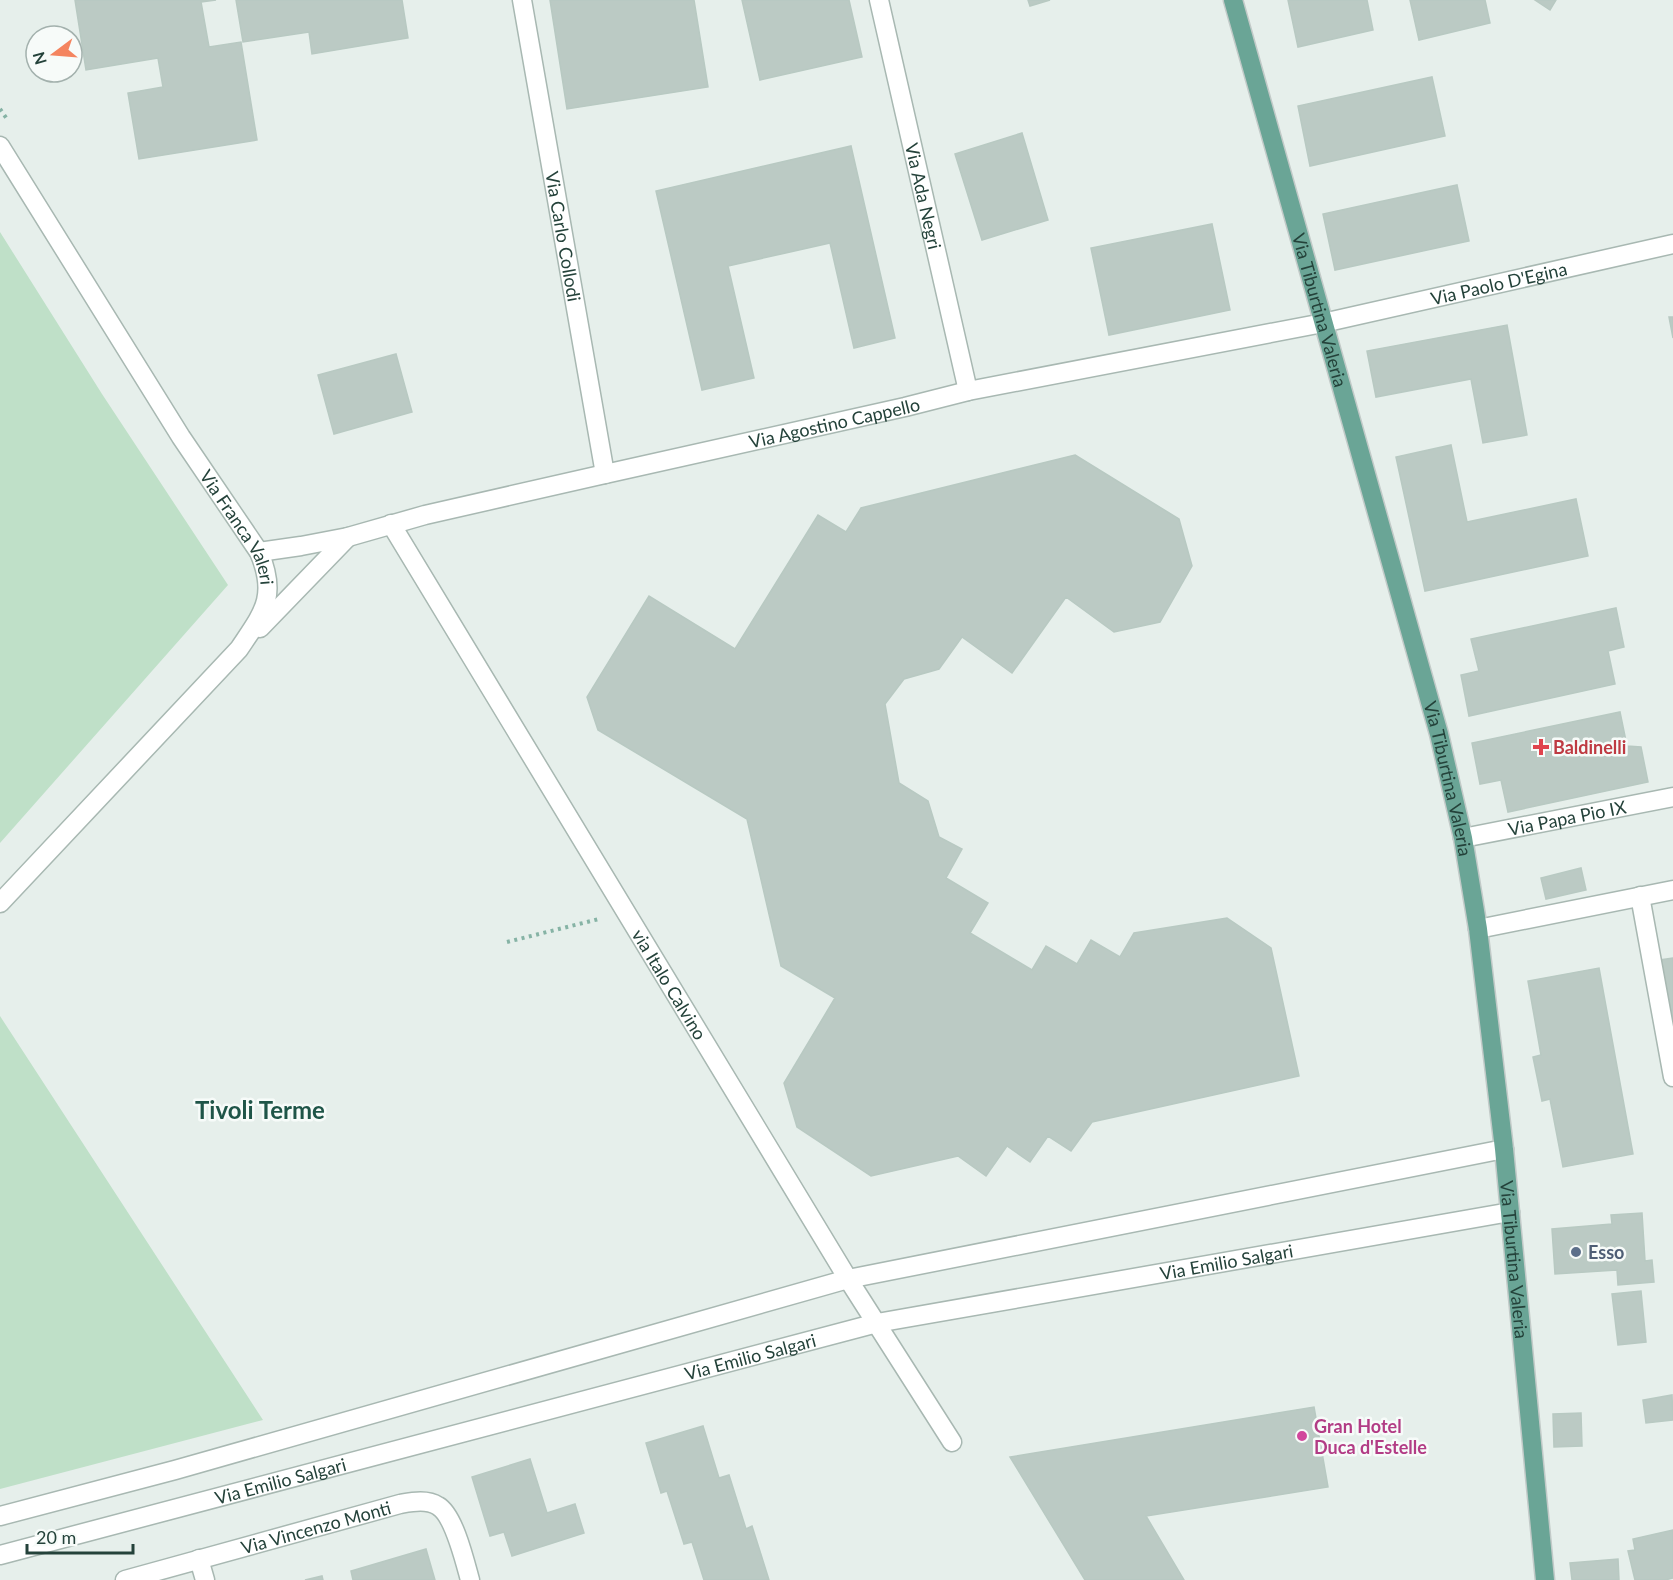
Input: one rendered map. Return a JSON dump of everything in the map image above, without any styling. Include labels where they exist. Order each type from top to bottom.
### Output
[{"type":"main road","name":"Via Tiburtina Valeria","points":[[1233,0],[1439,734],[1463,838],[1478,929],[1504,1149],[1545,1580]]},
{"type":"street","name":"Via Carlo Collodi","points":[[522,0],[605,474]]},
{"type":"street","name":"Via Ada Negri","points":[[879,0],[969,391]]},
{"type":"street","name":"Via Franca Valeri","points":[[0,146],[181,437],[259,552],[268,579],[268,596],[264,610],[239,650],[0,903]]},
{"type":"street","name":"Via Paolo D'Egina","points":[[1323,322],[1673,244]]},
{"type":"street","name":"Via Agostino Cappello","points":[[259,552],[348,537],[391,524],[969,391],[1323,322]]},
{"type":"street","name":"via Italo Calvino","points":[[391,524],[848,1279],[952,1442]]},
{"type":"street","points":[[239,650],[348,537]]},
{"type":"street","name":"Via Papa Pio IX","points":[[1463,838],[1673,797]]},
{"type":"street","points":[[1478,929],[1673,890]]},
{"type":"street","points":[[1640,896],[1673,1077]]},
{"type":"street","name":"Via Emilio Salgari","points":[[0,1516],[175,1470],[848,1279],[1504,1149]]},
{"type":"street","name":"Via Emilio Salgari","points":[[0,1555],[877,1323],[1510,1212]]},
{"type":"street","name":"Via Vincenzo Monti","points":[[125,1580],[400,1504],[420,1502],[439,1506],[446,1514],[470,1580]]},
{"type":"street","points":[[199,1559],[205,1580]]},
{"type":"path","points":[[507,942],[626,912]]},
{"type":"green space","points":[[0,232],[102,394],[228,585],[0,843]]},
{"type":"green space","points":[[0,1016],[263,1420],[0,1489]]},
{"type":"building","points":[[75,0],[216,0],[201,2],[209,47],[241,42],[257,140],[139,159],[128,93],[163,87],[158,58],[86,70],[84,24],[79,24]]},
{"type":"building","points":[[236,0],[402,0],[408,38],[312,54],[309,32],[243,42]]},
{"type":"building","points":[[550,0],[694,0],[708,87],[567,109]]},
{"type":"building","points":[[742,0],[849,0],[862,57],[760,80]]},
{"type":"building","points":[[1028,0],[1050,0],[1030,6]]},
{"type":"building","points":[[1288,0],[1367,0],[1373,30],[1298,47]]},
{"type":"building","points":[[1410,0],[1485,0],[1490,23],[1419,40]]},
{"type":"building","points":[[1535,0],[1556,0],[1550,10]]},
{"type":"building","points":[[1432,77],[1445,136],[1310,166],[1298,106]]},
{"type":"building","points":[[1022,133],[1048,220],[982,240],[955,154]]},
{"type":"building","points":[[851,146],[895,338],[854,348],[830,243],[728,266],[754,378],[702,390],[656,191]]},
{"type":"building","points":[[1457,185],[1469,241],[1335,270],[1323,214]]},
{"type":"building","points":[[1212,224],[1230,310],[1109,335],[1091,248]]},
{"type":"building","points":[[1669,317],[1673,317],[1673,338]]},
{"type":"building","points":[[1507,325],[1527,435],[1483,443],[1471,379],[1376,397],[1367,351]]},
{"type":"building","points":[[396,354],[412,412],[334,434],[318,375]]},
{"type":"building","points":[[1451,445],[1467,522],[1576,499],[1588,556],[1425,591],[1396,457]]},
{"type":"building","points":[[1075,455],[1179,519],[1192,566],[1160,622],[1114,632],[1066,597],[1012,673],[962,637],[939,669],[904,679],[885,704],[899,783],[928,801],[939,837],[962,849],[946,878],[988,903],[970,933],[1032,970],[1046,946],[1077,964],[1091,940],[1120,957],[1134,933],[1227,918],[1271,948],[1299,1076],[1092,1122],[1071,1151],[1048,1136],[1030,1162],[1007,1146],[986,1176],[958,1156],[871,1176],[797,1127],[784,1083],[835,998],[781,966],[747,819],[598,730],[587,697],[649,596],[735,649],[818,515],[846,532],[861,508]]},
{"type":"building","points":[[1616,608],[1624,647],[1608,651],[1615,684],[1469,716],[1461,675],[1479,671],[1471,639]]},
{"type":"building","points":[[1620,712],[1627,746],[1641,747],[1648,782],[1508,812],[1501,780],[1480,784],[1472,743]]},
{"type":"building","points":[[1581,868],[1586,890],[1546,899],[1541,878]]},
{"type":"building","points":[[1673,958],[1673,1043],[1660,960]]},
{"type":"building","points":[[1599,968],[1633,1154],[1563,1167],[1550,1099],[1542,1101],[1533,1057],[1541,1055],[1528,981]]},
{"type":"building","points":[[1642,1213],[1645,1261],[1652,1260],[1654,1282],[1618,1285],[1617,1270],[1555,1274],[1552,1229],[1612,1224],[1611,1215]]},
{"type":"building","points":[[1641,1291],[1646,1342],[1618,1345],[1612,1294]]},
{"type":"building","points":[[1672,1395],[1673,1420],[1646,1423],[1643,1400]]},
{"type":"building","points":[[1314,1407],[1328,1487],[1146,1516],[1184,1580],[1085,1580],[1010,1457]]},
{"type":"building","points":[[1581,1413],[1582,1446],[1554,1447],[1553,1414]]},
{"type":"building","points":[[703,1426],[719,1478],[729,1475],[746,1529],[752,1526],[769,1580],[704,1580],[692,1542],[684,1544],[667,1491],[661,1493],[646,1443]]},
{"type":"building","points":[[530,1459],[547,1513],[575,1504],[584,1533],[512,1556],[504,1532],[490,1536],[472,1477]]},
{"type":"building","points":[[1673,1530],[1673,1578],[1635,1580],[1628,1551],[1635,1550],[1633,1539]]},
{"type":"building","points":[[426,1549],[435,1580],[353,1580],[351,1571]]},
{"type":"building","points":[[1618,1559],[1619,1580],[1572,1580],[1570,1563]]},
{"type":"building","points":[[322,1576],[323,1580],[305,1580]]},
{"type":"place","name":"Baldinelli","points":[[1541,747]]},
{"type":"place","name":"Esso","points":[[1576,1252]]},
{"type":"place","name":"Gran Hotel Duca d'Estelle","points":[[1302,1436]]},
{"type":"district","name":"Tivoli Terme","points":[[260,1109]]}]
